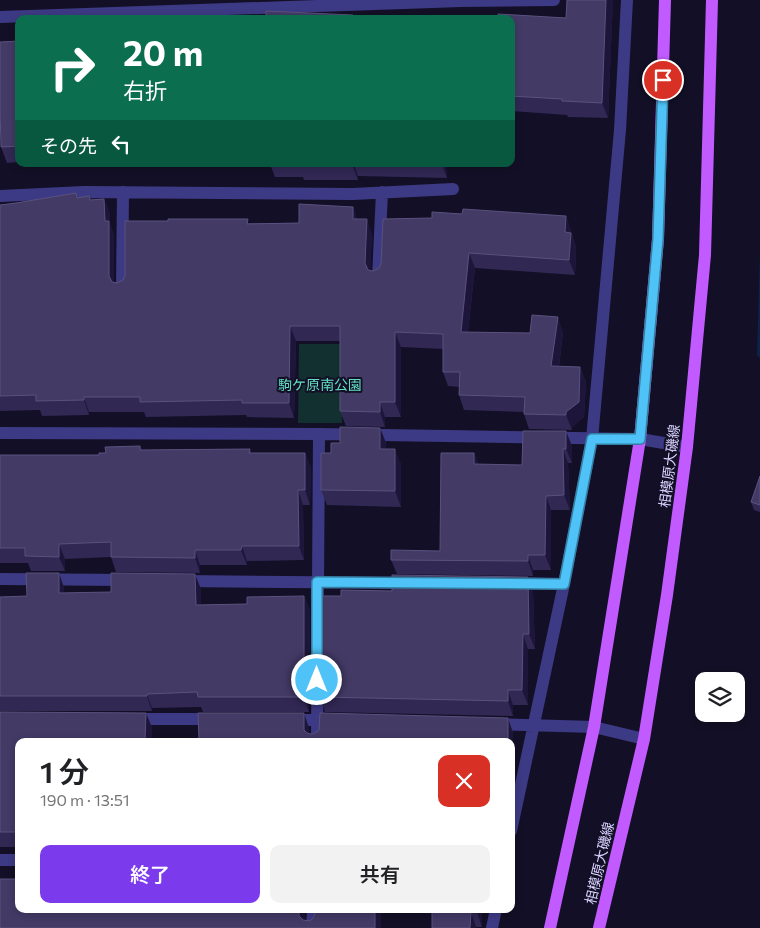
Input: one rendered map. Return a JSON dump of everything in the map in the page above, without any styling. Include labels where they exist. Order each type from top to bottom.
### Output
[{"type":"main road","points":[[550,928],[594,728],[640,439],[658,239],[665,0]]},
{"type":"main road","name":"相模原大磯線","points":[[599,928],[644,740],[668,595],[687,448],[705,255],[712,0]]},
{"type":"street","points":[[80,15],[451,1],[554,0]]},
{"type":"street","points":[[515,812],[564,584],[592,439],[620,130],[627,0]]},
{"type":"street","points":[[0,18],[15,17]]},
{"type":"street","points":[[0,196],[84,192],[344,194],[453,189]]},
{"type":"street","points":[[122,290],[123,192]]},
{"type":"street","points":[[378,278],[382,192]]},
{"type":"street","points":[[0,433],[319,434],[640,439],[687,448]]},
{"type":"street","points":[[317,738],[319,434]]},
{"type":"street","points":[[0,579],[139,581]]},
{"type":"street","points":[[168,581],[426,583]]},
{"type":"street","points":[[504,583],[564,584]]},
{"type":"street","points":[[119,719],[228,719]]},
{"type":"street","points":[[278,720],[347,720]]},
{"type":"street","points":[[484,724],[594,728],[644,740]]},
{"type":"street","points":[[0,860],[15,860]]},
{"type":"street","points":[[312,913],[312,928]]},
{"type":"street","points":[[492,928],[495,913]]},
{"type":"green space","name":"駒ケ原南公園","points":[[299,344],[342,344],[342,423],[298,423]]},
{"type":"water","points":[[760,252],[760,358],[757,355]]},
{"type":"building","points":[[567,0],[606,0],[602,103],[515,96],[515,15],[566,18]]},
{"type":"building","points":[[266,11],[353,15],[266,15]]},
{"type":"building","points":[[15,41],[15,146],[1,147],[0,42]]},
{"type":"building","points":[[76,193],[77,198],[89,196],[90,200],[104,199],[105,221],[109,221],[109,276],[112,282],[117,283],[123,280],[125,275],[125,221],[248,219],[247,224],[299,223],[299,204],[353,207],[353,219],[367,219],[365,263],[368,270],[373,271],[379,268],[381,264],[383,219],[432,218],[432,212],[462,214],[463,209],[566,216],[565,232],[571,233],[569,260],[469,253],[461,332],[530,333],[532,315],[558,317],[551,366],[580,367],[579,402],[566,412],[566,415],[524,414],[525,397],[459,395],[460,372],[443,372],[443,334],[395,332],[395,402],[380,402],[380,412],[340,411],[340,326],[290,326],[289,403],[242,403],[242,400],[140,402],[140,397],[84,397],[84,400],[36,401],[36,395],[0,396],[0,205]]},
{"type":"building","points":[[340,427],[380,428],[380,449],[395,449],[395,491],[321,490],[321,453],[331,453],[331,443],[340,443]]},
{"type":"building","points":[[523,431],[566,431],[566,449],[563,449],[564,495],[546,496],[545,555],[528,555],[528,561],[391,560],[391,550],[440,551],[441,453],[474,453],[474,464],[522,465]]},
{"type":"building","points":[[140,446],[140,450],[250,449],[249,453],[305,453],[305,490],[298,490],[299,546],[242,546],[241,550],[195,550],[195,558],[111,557],[111,542],[59,544],[59,557],[25,556],[25,548],[0,548],[0,455],[99,455],[99,453],[106,453],[105,447]]},
{"type":"building","points":[[760,476],[760,505],[751,502]]},
{"type":"building","points":[[26,573],[59,573],[59,593],[111,592],[111,573],[195,574],[196,605],[247,604],[247,597],[304,596],[304,697],[198,697],[197,692],[147,694],[147,696],[0,696],[0,597],[27,596]]},
{"type":"building","points":[[392,575],[528,577],[529,634],[523,634],[522,690],[508,690],[508,701],[320,697],[320,596],[341,596],[341,590],[392,591]]},
{"type":"building","points":[[0,712],[146,713],[145,738],[15,738],[15,832],[0,832]]},
{"type":"building","points":[[198,713],[304,713],[304,730],[311,734],[319,730],[320,713],[508,718],[508,738],[199,738]]},
{"type":"building","points":[[0,879],[15,879],[15,913],[299,913],[303,920],[310,921],[315,913],[375,913],[375,928],[0,928]]},
{"type":"building","points":[[432,913],[471,913],[470,928],[432,928]]},
{"type":"route","points":[[317,680],[317,582],[564,584],[592,439],[640,439],[658,239],[663,80]]}]
